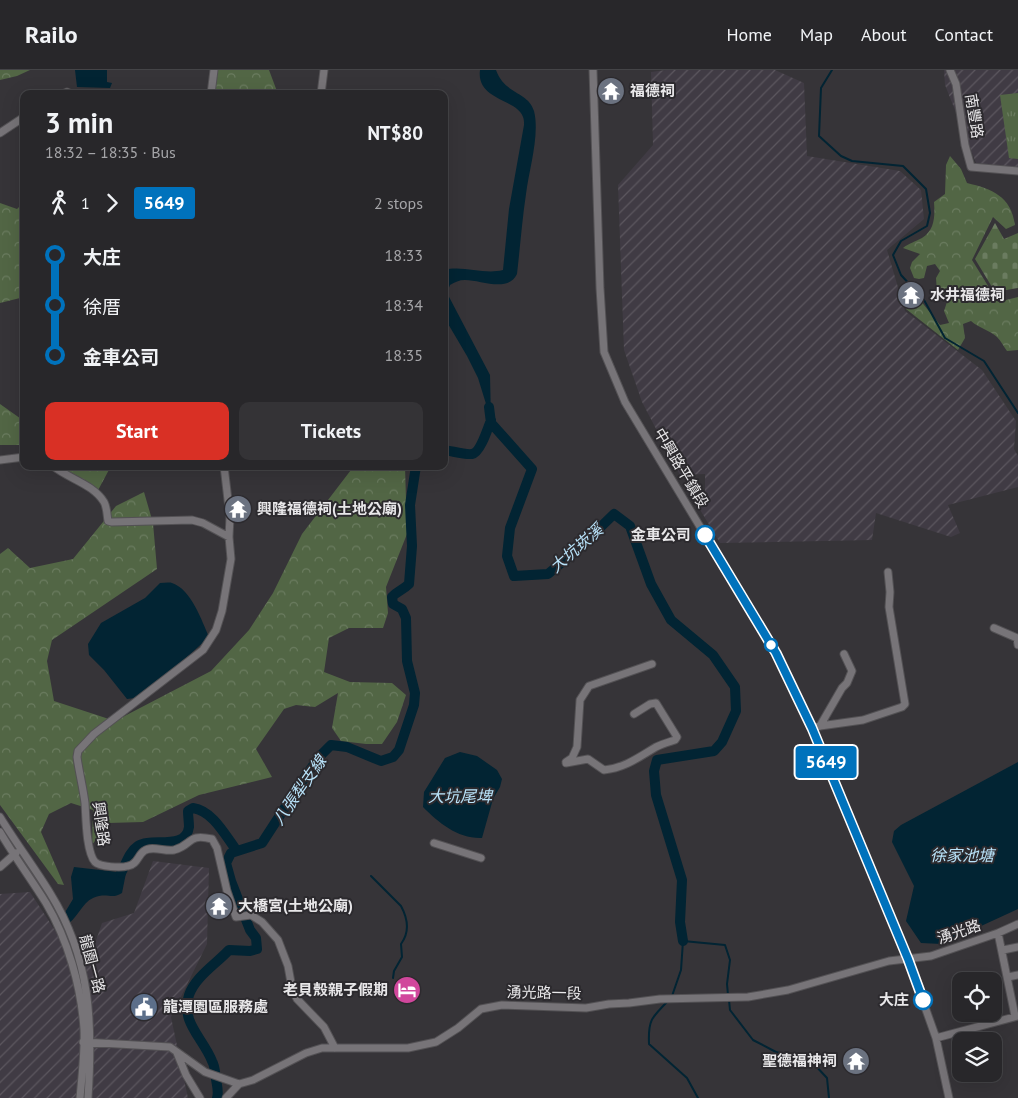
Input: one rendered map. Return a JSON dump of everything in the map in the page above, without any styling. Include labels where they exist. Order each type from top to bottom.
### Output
[{"type":"street","points":[[212,90],[214,70]]},
{"type":"street","points":[[322,90],[324,70]]},
{"type":"street","name":"中興路平鎮段","points":[[593,70],[600,288],[604,352],[625,402],[776,653],[812,728],[908,959],[936,1038],[949,1098]]},
{"type":"street","name":"南豐路","points":[[950,70],[956,84],[965,146],[971,167],[1018,171]]},
{"type":"street","points":[[0,133],[20,120]]},
{"type":"street","points":[[0,460],[20,458]]},
{"type":"street","points":[[58,470],[62,474],[89,486],[106,504],[108,521],[192,520],[203,523],[229,537]]},
{"type":"street","name":"興隆路","points":[[224,470],[230,517],[231,558],[222,611],[216,630],[203,650],[94,734],[78,751],[77,757],[91,852],[94,861],[101,866],[129,866],[144,851],[149,849],[172,850],[180,848],[194,838],[201,836],[212,838],[217,848],[227,891],[236,917],[251,916],[262,922],[278,940],[288,966],[292,988],[297,999],[324,1027],[335,1048]]},
{"type":"street","points":[[812,728],[863,720],[902,707],[905,704],[889,608],[888,572]]},
{"type":"street","points":[[994,628],[1017,638],[1018,645]]},
{"type":"street","points":[[820,726],[842,688],[847,683],[852,671],[844,654]]},
{"type":"street","points":[[634,714],[650,704],[656,704],[677,737],[675,740],[658,746],[633,762],[613,769],[604,770],[588,759],[583,758],[566,763],[572,758],[577,747],[580,700],[589,686],[652,664]]},
{"type":"street","name":"龍園一路","points":[[0,817],[50,893],[68,927],[75,947],[88,995],[88,1098]]},
{"type":"street","name":"龍園一路","points":[[0,832],[46,903],[61,934],[79,992],[87,1043],[80,1098]]},
{"type":"street","points":[[434,843],[481,858]]},
{"type":"street","points":[[0,867],[20,850]]},
{"type":"street","name":"湧光路","points":[[908,959],[931,956],[998,933],[1018,924]]},
{"type":"street","points":[[936,1038],[1016,1016],[1016,1006],[998,933]]},
{"type":"street","points":[[1003,950],[1018,947]]},
{"type":"street","name":"湧光路一段","points":[[239,1084],[253,1080],[306,1053],[322,1048],[388,1049],[421,1046],[436,1042],[481,1010],[502,1005],[586,1008],[660,999],[748,997],[780,992],[889,961],[908,959]]},
{"type":"street","points":[[1008,977],[1018,975]]},
{"type":"street","points":[[87,1043],[170,1048],[205,1072],[239,1084],[226,1098]]},
{"type":"street","points":[[177,1053],[186,1075],[200,1098]]},
{"type":"shaded area","points":[[666,70],[775,70],[804,83],[807,156],[900,171],[921,190],[924,219],[887,250],[905,311],[982,370],[1016,421],[1014,449],[1018,456],[1018,487],[948,505],[960,533],[951,537],[876,513],[872,540],[720,543],[699,508],[705,498],[705,474],[680,475],[642,402],[624,350],[618,185],[653,145],[651,72]]},
{"type":"shaded area","points":[[944,70],[1018,70],[1018,168],[976,163],[945,85]]},
{"type":"shaded area","points":[[153,861],[209,868],[207,944],[171,1017],[188,1098],[0,1098],[0,894],[30,892],[56,932],[89,961],[102,923],[134,913]]},
{"type":"green space","points":[[0,70],[30,70],[17,76],[0,80]]},
{"type":"green space","points":[[217,70],[269,70],[276,90],[214,90]]},
{"type":"green space","points":[[1018,93],[1018,159],[1009,158],[1000,95]]},
{"type":"green space","points":[[950,156],[961,169],[967,183],[999,195],[1013,215],[1015,225],[1006,229],[993,217],[972,260],[998,302],[1018,297],[1018,350],[1007,351],[997,337],[971,321],[963,324],[965,338],[958,350],[906,309],[904,302],[920,300],[940,325],[949,323],[944,311],[947,302],[937,292],[936,278],[940,271],[935,264],[927,266],[924,278],[914,278],[910,268],[912,262],[920,254],[903,248],[922,238],[932,227],[934,202],[945,194],[946,165]]},
{"type":"green space","points":[[0,203],[17,209],[20,206],[20,298],[0,303]]},
{"type":"green space","points":[[995,223],[1004,239],[1018,233],[1018,288],[995,292],[975,259]]},
{"type":"green space","points":[[0,404],[20,418],[20,445],[0,445]]},
{"type":"green space","points":[[61,470],[109,470],[96,494]]},
{"type":"green space","points":[[351,470],[405,470],[407,534],[386,587],[388,613],[383,628],[349,628],[329,638],[324,672],[350,682],[392,683],[406,695],[397,722],[382,744],[341,741],[332,728],[338,693],[315,707],[296,705],[284,709],[256,749],[272,777],[199,795],[143,822],[108,823],[92,845],[93,810],[71,803],[49,814],[41,832],[64,885],[58,884],[0,805],[0,554],[8,548],[30,568],[73,559],[116,506],[144,492],[153,523],[157,569],[52,640],[47,661],[54,701],[115,721],[211,671],[249,630],[273,593],[302,534]]},
{"type":"water","points":[[75,70],[107,70],[107,82],[112,83],[110,88],[77,87]]},
{"type":"water","points":[[480,70],[496,70],[500,78],[510,89],[527,100],[531,105],[536,120],[535,141],[527,184],[517,274],[513,280],[501,284],[459,281],[450,285],[448,290],[448,269],[503,270],[509,209],[524,121],[519,111],[490,93],[480,80]]},
{"type":"water","points":[[448,295],[490,375],[491,420],[478,378],[448,324]]},
{"type":"water","points":[[160,583],[172,583],[179,586],[185,592],[195,606],[209,637],[143,697],[127,699],[104,670],[89,655],[88,644],[101,623],[145,598]]},
{"type":"water","name":"大坑尾埤","points":[[460,752],[477,756],[497,770],[502,779],[493,799],[482,838],[465,836],[449,829],[423,807],[424,792],[445,758]]},
{"type":"water","name":"徐家池塘","points":[[1018,762],[1018,909],[942,944],[921,943],[906,921],[914,886],[892,842],[894,831],[901,825]]},
{"type":"water","points":[[74,867],[126,873],[122,893],[116,896],[99,896],[89,900],[69,923],[64,914],[73,899],[71,877]]},
{"type":"waterway","points":[[832,70],[821,88],[819,136],[841,156],[852,161],[903,166],[926,189],[930,213],[927,226],[901,241],[893,255],[901,275],[924,300],[945,338],[984,361],[1018,413]]},
{"type":"waterway","name":"大坑崁溪","points":[[489,407],[491,423],[532,469],[510,528],[507,556],[514,576],[548,574],[579,548],[614,514],[630,526],[651,584],[671,620],[713,655],[735,687],[736,711],[722,742],[714,751],[657,760],[654,771],[656,795],[682,880],[680,922],[683,941]]},
{"type":"waterway","name":"八張犁支線","points":[[448,451],[466,454],[475,453],[483,440],[491,420]]},
{"type":"waterway","name":"八張犁支線","points":[[217,1098],[218,1089],[214,1065],[190,1022],[187,1005],[189,995],[196,982],[229,950],[250,951],[257,949],[256,938],[250,930],[226,863],[231,853],[262,843],[319,757],[331,745],[347,747],[381,761],[393,757],[399,750],[414,705],[415,693],[407,661],[406,618],[402,609],[393,604],[392,597],[409,584],[412,546],[410,505],[415,470]]},
{"type":"waterway","name":"大坑崁溪","points":[[121,873],[130,855],[138,846],[182,839],[189,827],[188,811],[193,808],[200,810],[213,819],[237,851]]},
{"type":"waterway","points":[[371,876],[401,906],[405,916],[407,930],[401,944],[402,957],[394,971],[393,978]]},
{"type":"waterway","points":[[672,996],[681,970],[683,941],[725,945],[730,960],[727,984],[728,995]]},
{"type":"waterway","points":[[729,1000],[730,1010],[753,1040],[776,1052],[813,1063],[827,1078],[829,1098]]},
{"type":"waterway","name":"大坑崁溪","points":[[667,1002],[652,1020],[649,1030],[649,1044],[687,1078],[698,1098]]},
{"type":"bus line","name":"5649","points":[[705,535],[776,653],[812,728],[908,959],[923,1000]]},
{"type":"place","name":"福德祠","points":[[611,91]]},
{"type":"place","name":"水井福德祠","points":[[911,295]]},
{"type":"place","name":"興隆福德祠(土地公廟)","points":[[238,509]]},
{"type":"place","name":"金車公司","points":[[705,535]]},
{"type":"place","name":"大橋宮(土地公廟)","points":[[219,906]]},
{"type":"place","name":"老貝殼親子假期","points":[[407,990]]},
{"type":"place","name":"大庄","points":[[923,1000]]},
{"type":"place","name":"龍潭園區服務處","points":[[144,1007]]},
{"type":"place","name":"聖德福神祠","points":[[856,1061]]}]
